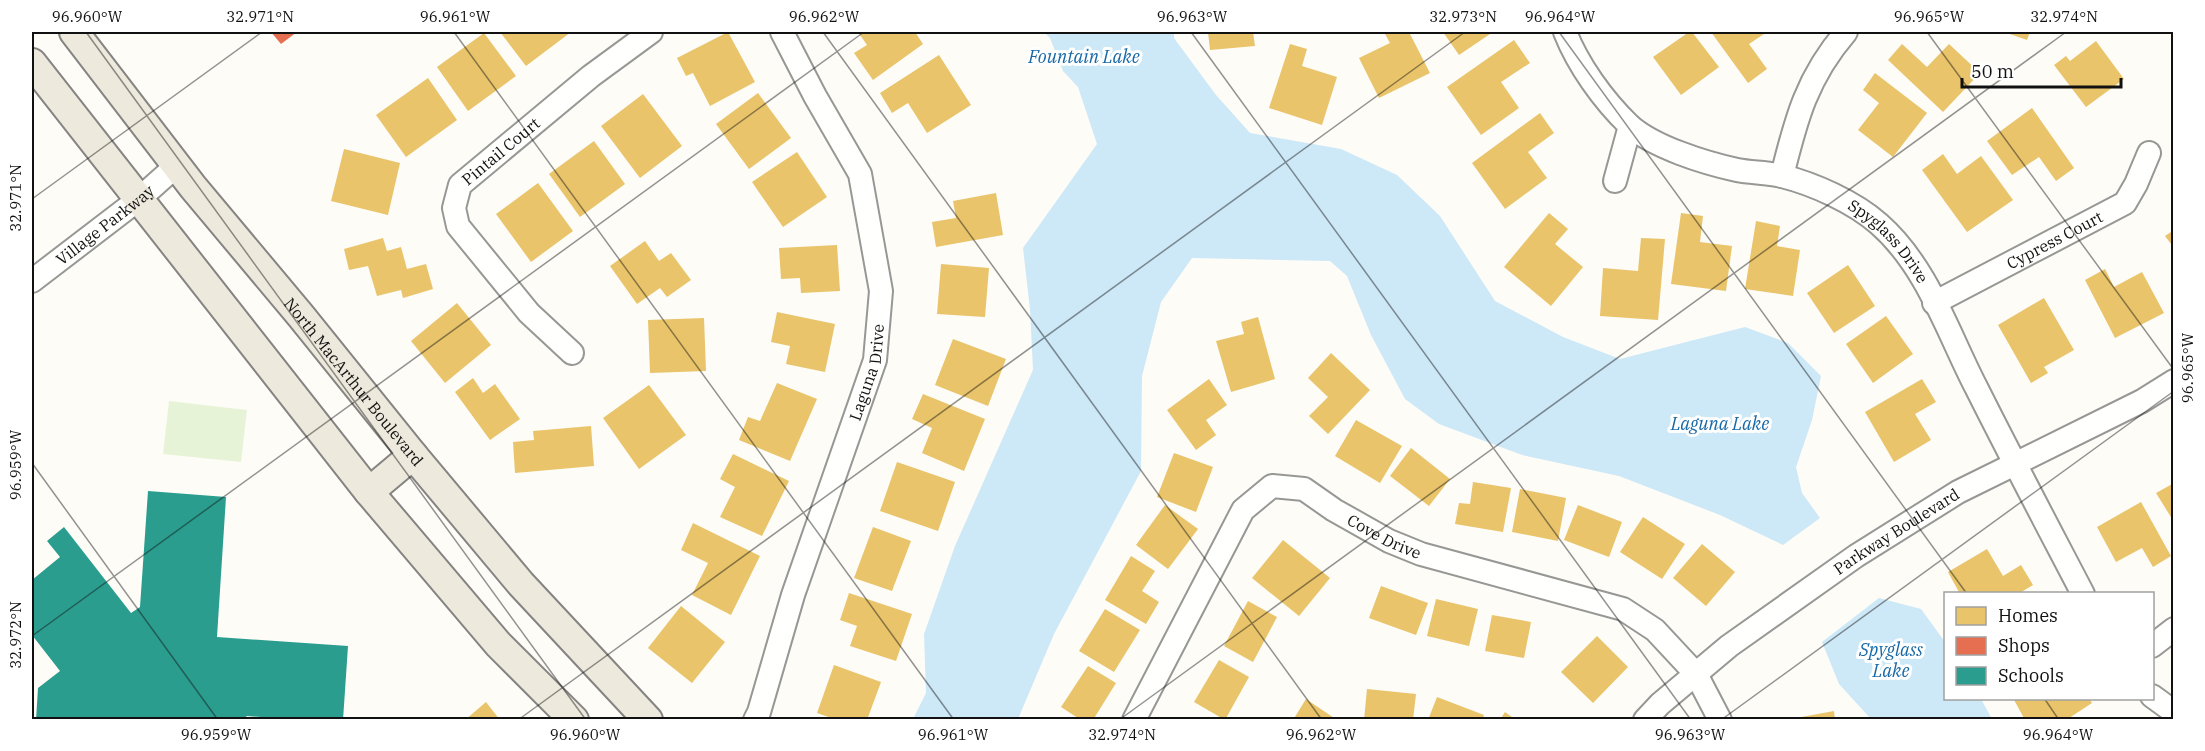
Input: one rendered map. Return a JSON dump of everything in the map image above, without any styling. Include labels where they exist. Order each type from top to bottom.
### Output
[{"type":"main road","name":"North MacArthur Boulevard","points":[[74,32],[176,166],[413,455],[521,584],[648,720]]},
{"type":"main road","points":[[32,63],[369,492],[498,644],[574,720]]},
{"type":"main road","points":[[369,492],[413,455]]},
{"type":"street","name":"Pintail Court","points":[[572,353],[529,313],[465,235],[458,226],[454,208],[460,185],[591,76],[651,32]]},
{"type":"street","name":"Laguna Drive","points":[[755,720],[777,656],[797,585],[875,360],[881,291],[860,174],[815,96],[782,32]]},
{"type":"street","name":"Spyglass Drive","points":[[1565,32],[1572,50],[1630,126],[1674,152],[1737,170],[1782,176],[1841,198],[1878,224],[1902,248],[1919,274],[2082,592]]},
{"type":"street","points":[[1782,176],[1797,115],[1821,64],[1846,32]]},
{"type":"street","points":[[1615,181],[1630,126]]},
{"type":"street","name":"Cypress Court","points":[[1934,303],[2125,203],[2149,153]]},
{"type":"street","name":"Village Parkway","points":[[32,281],[139,199],[176,166]]},
{"type":"street","name":"Parkway Boulevard","points":[[1645,720],[1660,704],[1729,646],[1856,556],[1958,492],[2142,401],[2174,381]]},
{"type":"street","name":"Cove Drive","points":[[1134,720],[1243,510],[1272,486],[1304,489],[1334,510],[1389,542],[1421,554],[1623,609],[1654,630],[1696,674],[1720,720]]},
{"type":"street","points":[[2154,644],[2174,629]]},
{"type":"street","points":[[2154,697],[2174,712]]},
{"type":"green space","points":[[169,401],[247,410],[241,462],[163,454]]},
{"type":"water","name":"Laguna Lake","points":[[1044,32],[1174,32],[1174,38],[1216,95],[1250,133],[1341,149],[1397,175],[1440,216],[1495,301],[1563,337],[1620,359],[1745,327],[1788,343],[1821,376],[1812,420],[1796,467],[1802,493],[1820,518],[1783,545],[1720,515],[1619,476],[1522,455],[1439,424],[1405,399],[1371,335],[1347,276],[1330,261],[1192,258],[1161,302],[1142,376],[1141,471],[1054,634],[1018,719],[913,719],[926,693],[924,634],[955,546],[1033,370],[1030,309],[1023,248],[1097,144],[1078,87],[1063,71],[1050,38]]},
{"type":"water","name":"Spyglass Lake","points":[[1879,598],[1921,609],[1944,641],[1944,700],[1982,700],[1992,719],[1871,719],[1839,684],[1822,642]]},
{"type":"building: Homes","points":[[500,32],[571,32],[526,66]]},
{"type":"building: Homes","points":[[728,32],[755,82],[710,106],[693,73],[686,76],[677,58]]},
{"type":"building: Homes","points":[[858,32],[915,32],[923,44],[873,80],[854,53],[867,45]]},
{"type":"building: Homes","points":[[1208,32],[1253,32],[1255,46],[1210,50]]},
{"type":"building: Homes","points":[[1384,32],[1409,32],[1430,73],[1379,98],[1359,58],[1390,43]]},
{"type":"building: Homes","points":[[1443,32],[1493,32],[1459,55]]},
{"type":"building: Homes","points":[[1692,32],[1719,67],[1681,95],[1653,57]]},
{"type":"building: Homes","points":[[1711,32],[1767,32],[1749,44],[1767,69],[1748,83]]},
{"type":"building: Homes","points":[[2004,32],[2030,32],[2027,40]]},
{"type":"building: Homes","points":[[484,33],[516,76],[468,111],[437,67]]},
{"type":"building: Homes","points":[[1514,40],[1530,63],[1501,82],[1519,108],[1481,135],[1447,87]]},
{"type":"building: Homes","points":[[2096,41],[2124,79],[2086,107],[2054,65],[2066,56],[2070,61]]},
{"type":"building: Homes","points":[[1290,44],[1307,49],[1302,66],[1337,77],[1322,125],[1269,108]]},
{"type":"building: Homes","points":[[1902,44],[1927,67],[1949,44],[1980,73],[1943,112],[1888,60]]},
{"type":"building: Homes","points":[[939,55],[971,105],[927,133],[908,103],[892,113],[880,93]]},
{"type":"building: Homes","points":[[1875,73],[1927,113],[1893,157],[1858,130],[1879,103],[1863,90]]},
{"type":"building: Homes","points":[[428,78],[457,120],[406,157],[376,115]]},
{"type":"building: Homes","points":[[758,93],[791,138],[749,169],[716,124]]},
{"type":"building: Homes","points":[[643,94],[682,146],[640,178],[601,126]]},
{"type":"building: Homes","points":[[2032,108],[2074,168],[2056,181],[2039,157],[2012,175],[1987,141]]},
{"type":"building: Homes","points":[[1540,113],[1554,133],[1528,152],[1547,178],[1505,209],[1472,163]]},
{"type":"building: Homes","points":[[594,141],[625,184],[580,217],[549,174]]},
{"type":"building: Homes","points":[[344,149],[400,163],[388,215],[331,201]]},
{"type":"building: Homes","points":[[797,152],[827,197],[783,227],[752,182]]},
{"type":"building: Homes","points":[[1943,154],[1957,174],[1981,156],[2013,200],[1967,232],[1922,170]]},
{"type":"building: Homes","points":[[538,183],[573,231],[531,262],[496,214]]},
{"type":"building: Homes","points":[[996,193],[1003,235],[936,247],[932,222],[956,218],[953,201]]},
{"type":"building: Homes","points":[[1549,213],[1568,229],[1555,244],[1583,267],[1551,306],[1504,267]]},
{"type":"building: Homes","points":[[1681,213],[1703,216],[1700,242],[1732,246],[1726,291],[1671,284]]},
{"type":"building: Homes","points":[[1756,221],[1780,226],[1777,246],[1800,250],[1793,296],[1745,289]]},
{"type":"building: Homes","points":[[2174,230],[2174,248],[2165,236]]},
{"type":"building: Homes","points":[[383,238],[387,251],[401,247],[407,269],[426,264],[433,289],[403,298],[401,290],[377,296],[368,266],[349,270],[344,249]]},
{"type":"building: Homes","points":[[1641,238],[1665,239],[1658,320],[1600,316],[1603,268],[1638,271]]},
{"type":"building: Homes","points":[[645,241],[659,261],[671,253],[691,280],[667,297],[660,288],[637,304],[610,266]]},
{"type":"building: Homes","points":[[837,245],[840,291],[801,293],[800,278],[781,279],[779,248]]},
{"type":"building: Homes","points":[[941,264],[989,268],[985,317],[937,314]]},
{"type":"building: Homes","points":[[1848,265],[1875,306],[1834,333],[1807,293]]},
{"type":"building: Homes","points":[[2105,269],[2114,287],[2142,272],[2164,313],[2115,338],[2085,280]]},
{"type":"building: Homes","points":[[2044,298],[2074,350],[2044,367],[2048,373],[2031,383],[1998,325]]},
{"type":"building: Homes","points":[[457,303],[491,345],[445,383],[411,341]]},
{"type":"building: Homes","points":[[777,312],[835,324],[825,372],[786,364],[790,346],[771,342]]},
{"type":"building: Homes","points":[[1886,316],[1913,354],[1873,383],[1846,344]]},
{"type":"building: Homes","points":[[1258,317],[1275,379],[1231,392],[1216,341],[1244,334],[1241,322]]},
{"type":"building: Homes","points":[[704,318],[706,371],[650,373],[648,320]]},
{"type":"building: Homes","points":[[953,339],[1006,359],[988,406],[935,385]]},
{"type":"building: Homes","points":[[1331,353],[1370,390],[1328,434],[1309,416],[1328,397],[1308,378]]},
{"type":"building: Homes","points":[[473,378],[483,393],[495,384],[520,419],[490,440],[455,392]]},
{"type":"building: Homes","points":[[1209,379],[1227,405],[1206,420],[1216,435],[1196,450],[1167,410]]},
{"type":"building: Homes","points":[[1922,379],[1936,402],[1915,414],[1931,440],[1894,462],[1865,412]]},
{"type":"building: Homes","points":[[777,383],[817,399],[790,461],[739,440],[748,417],[760,421]]},
{"type":"building: Homes","points":[[649,385],[686,435],[639,469],[603,418]]},
{"type":"building: Homes","points":[[923,394],[985,419],[964,471],[922,453],[932,428],[912,419]]},
{"type":"building: Homes","points":[[1356,420],[1402,446],[1380,483],[1335,456]]},
{"type":"building: Homes","points":[[591,426],[594,466],[515,473],[513,442],[534,440],[533,431]]},
{"type":"building: Homes","points":[[1411,448],[1450,479],[1429,506],[1390,476]]},
{"type":"building: Homes","points":[[1174,453],[1213,467],[1196,512],[1157,497]]},
{"type":"building: Homes","points":[[733,454],[789,481],[762,536],[720,517],[735,487],[720,479]]},
{"type":"building: Homes","points":[[897,462],[955,482],[938,531],[880,511]]},
{"type":"building: Homes","points":[[1473,482],[1511,488],[1503,532],[1455,524],[1459,503],[1470,504]]},
{"type":"building: Homes","points":[[2174,483],[2174,522],[2156,493]]},
{"type":"building: Homes","points":[[1520,489],[1566,498],[1558,541],[1512,532]]},
{"type":"building: Homes","points":[[2141,502],[2171,556],[2153,567],[2142,548],[2116,562],[2097,527]]},
{"type":"building: Homes","points":[[1165,505],[1198,529],[1168,569],[1136,545]]},
{"type":"building: Homes","points":[[1578,505],[1622,522],[1609,557],[1564,540]]},
{"type":"building: Homes","points":[[1643,517],[1685,544],[1662,579],[1620,552]]},
{"type":"building: Homes","points":[[693,523],[760,556],[731,615],[692,595],[708,563],[681,550]]},
{"type":"building: Homes","points":[[873,527],[911,541],[892,591],[854,578]]},
{"type":"building: Homes","points":[[1283,540],[1330,578],[1299,616],[1252,578]]},
{"type":"building: Homes","points":[[1702,544],[1735,572],[1706,606],[1673,578]]},
{"type":"building: Homes","points":[[1987,549],[2003,576],[2021,565],[2033,585],[2021,592],[1959,592],[1948,572]]},
{"type":"building: Homes","points":[[1131,556],[1155,571],[1142,591],[1159,602],[1146,624],[1105,600]]},
{"type":"building: Homes","points":[[1381,586],[1428,603],[1416,635],[1369,618]]},
{"type":"building: Homes","points":[[849,593],[912,614],[896,661],[850,646],[857,626],[840,620]]},
{"type":"building: Homes","points":[[1436,599],[1478,609],[1469,646],[1427,636]]},
{"type":"building: Homes","points":[[1248,601],[1277,617],[1253,662],[1224,646]]},
{"type":"building: Homes","points":[[681,606],[725,642],[692,683],[648,648]]},
{"type":"building: Homes","points":[[1105,609],[1140,630],[1114,672],[1079,651]]},
{"type":"building: Homes","points":[[1492,615],[1531,622],[1524,658],[1485,651]]},
{"type":"building: Homes","points":[[1597,636],[1628,667],[1593,703],[1561,672]]},
{"type":"building: Homes","points":[[1219,660],[1249,677],[1225,720],[1194,702]]},
{"type":"building: Homes","points":[[834,665],[881,682],[867,720],[837,720],[817,713]]},
{"type":"building: Homes","points":[[1088,666],[1116,683],[1093,720],[1081,720],[1061,707]]},
{"type":"building: Homes","points":[[1367,689],[1416,694],[1413,720],[1364,720]]},
{"type":"building: Homes","points":[[1437,697],[1484,715],[1482,720],[1428,720]]},
{"type":"building: Homes","points":[[1306,699],[1337,720],[1293,720]]},
{"type":"building: Homes","points":[[2014,700],[2090,700],[2092,703],[2066,720],[2025,720]]},
{"type":"building: Homes","points":[[486,702],[500,720],[465,720]]},
{"type":"building: Homes","points":[[1834,711],[1835,720],[1796,720],[1796,718]]},
{"type":"building: Homes","points":[[1505,712],[1516,720],[1500,720]]},
{"type":"building: Shops","points":[[271,32],[297,32],[281,44]]},
{"type":"building: Schools","points":[[148,491],[226,497],[217,637],[348,646],[343,720],[247,716],[242,720],[36,720],[38,688],[60,671],[32,635],[32,580],[60,557],[47,541],[64,527],[131,613],[140,607]]},
{"type":"water label","name":"Fountain Lake","points":[[1084,56]]}]
